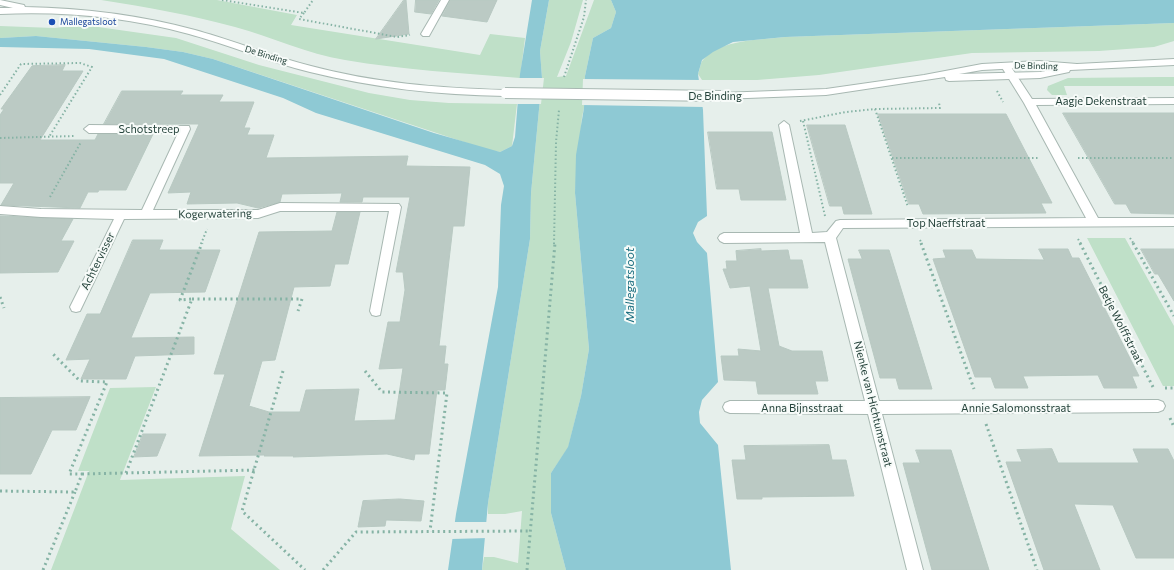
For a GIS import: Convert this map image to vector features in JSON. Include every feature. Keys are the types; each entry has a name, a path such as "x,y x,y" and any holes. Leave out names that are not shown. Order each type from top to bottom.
{"street":[{"path":"426,34 445,0"},
{"name":"De Binding","path":"0,2 28,9 106,16 191,32 309,68 359,80 420,89 505,93 721,96 826,92 924,78 968,69 1006,66 1039,64 1077,67 1174,62"},
{"name":"De Binding","path":"0,11 28,9"},
{"path":"1006,66 1029,102 1094,222"},
{"name":"De Binding","path":"924,78 1046,74 1077,67"},
{"name":"Aagje Dekenstraat","path":"1029,102 1174,101"},
{"path":"784,125 807,237"},
{"name":"Schotstreep","path":"87,133 185,129 145,215"},
{"name":"Kogerwatering","path":"0,210 18,210 41,213 145,215 258,214 280,207 395,207 376,311"},
{"name":"Achtervisser","path":"76,307 121,215"},
{"name":"Top Naeffstraat","path":"830,237 840,224 1174,222"},
{"path":"724,238 830,237"},
{"name":"Nienke van Hichtumstraat","path":"830,237 914,570"},
{"name":"Anna Bijnsstraat","path":"730,407 874,408"},
{"name":"Annie Salomonsstraat","path":"874,408 1162,410"}],"path":[{"path":"222,0 304,14"},
{"path":"313,0 299,19 397,37 426,34"},
{"path":"564,75 584,17 586,0"},
{"path":"0,95 21,64 80,63 92,68 49,137"},
{"path":"796,121 803,121 846,112 875,109 940,108 939,103"},
{"path":"527,570 543,412 554,250 556,128 560,106"},
{"path":"875,109 1037,570"},
{"path":"803,121 830,237"},
{"path":"41,213 87,133"},
{"path":"0,138 78,136"},
{"path":"892,158 1174,158"},
{"path":"213,214 180,300 302,299 298,312"},
{"name":"Betje Wolffstraat","path":"1069,222 1154,388"},
{"path":"1121,222 1174,316"},
{"path":"0,297 4,308"},
{"path":"126,473 192,299"},
{"path":"53,354 80,382 107,382 69,474 255,470"},
{"path":"283,371 242,511 305,570"},
{"path":"365,371 382,392 447,393 430,531"},
{"path":"1162,410 1174,427"},
{"path":"43,570 82,474"},
{"path":"0,491 75,492"},
{"path":"323,570 356,532 531,531"}],"green space":[{"path":"101,0 217,0 297,15 291,25 480,55 490,34 525,38 520,78 411,69 345,60 303,50 249,31 218,23 135,5"},
{"path":"549,0 583,0 571,42 557,77 566,76 594,0 611,0 616,12 611,28 593,38 585,76 584,108 575,193 589,349 581,396 568,448 551,473 551,513 566,570 482,570 484,557 494,557 518,563 522,511 505,514 488,514 488,503 530,239 531,193 542,78 540,51"},
{"path":"1174,23 1174,41 1154,47 1099,51 972,53 819,75 757,80 702,80 698,74 702,61 710,53 730,44 753,40 785,37"},
{"path":"84,25 176,38 259,65 369,93 410,100 449,103 517,104 512,146 500,152 488,150 213,59 183,52 36,36 0,38 0,26 54,28"},
{"path":"1174,77 1174,86 1064,86 1067,95 1052,95 1047,90 1048,86 1068,78"},
{"path":"1087,238 1125,238 1174,326 1174,386 1163,386"},
{"path":"156,387 120,480 245,476 231,529 280,570 51,570 89,471 78,471 110,388"}],"water":[{"path":"532,0 549,0 540,51 542,78 531,193 530,239 488,503 482,570 448,570 456,514 498,287 501,205 504,186 500,174 485,165 316,113 283,98 164,59 89,49 0,47 0,38 36,36 183,52 213,59 434,133 500,152 512,146 515,137 520,74"},
{"path":"611,0 1174,0 1174,23 785,37 733,42 713,52 702,60 698,74 703,110 707,216 698,222 693,233 697,242 707,253 718,382 702,400 699,412 700,423 718,445 731,570 566,570 551,513 551,473 568,447 581,396 589,349 575,193 576,155 584,108 585,76 593,38 611,28 616,12"}],"pier":[{"path":"518,78 544,78 541,104 515,104"},
{"path":"583,79 701,80 704,107 582,105"},
{"path":"453,522 489,522 488,538 451,539"}],"building":[{"path":"404,0 406,0 409,34 376,39"},
{"path":"416,0 439,0 431,14 415,12"},
{"path":"450,0 497,0 487,22 442,16"},
{"path":"65,65 62,71 83,71 40,140 95,140 98,134 153,134 126,190 99,190 98,192 88,192 80,208 1,205 14,183 0,183 0,115 4,109 1,109 32,66"},
{"path":"122,91 183,91 180,95 223,95 219,102 254,102 244,128 250,128 247,135 274,135 266,158 408,156 406,166 470,167 464,226 453,226 439,346 446,346 444,364 448,364 445,390 437,390 429,454 415,454 414,460 387,454 293,457 294,456 264,456 265,455 199,456 225,374 214,374 259,232 332,231 337,212 360,212 348,264 335,264 330,286 294,287 275,360 262,361 249,406 269,412 300,412 306,390 359,389 354,421 395,420 403,368 379,369 388,322 400,322 405,290 403,272 396,272 410,197 363,197 362,202 340,202 342,193 282,194 280,202 258,208 237,203 187,204 191,192 168,193 199,124 104,124"},
{"path":"1063,113 1174,113 1174,214 1131,213 1126,204 1115,204"},
{"path":"878,114 1006,114 1052,203 1041,203 1046,213 923,214 919,204 909,204"},
{"path":"807,125 845,125 872,214 844,214 842,206 830,206"},
{"path":"708,132 772,132 786,200 741,200 739,189 717,189"},
{"path":"0,216 73,219 61,241 74,241 58,272 0,273"},
{"path":"133,240 163,240 159,250 220,250 205,292 150,293 131,338 194,337 194,354 135,356 126,379 81,379 90,359 66,360 87,314 100,314"},
{"path":"761,249 761,251 788,250 790,260 802,260 808,288 768,288 779,346 792,351 822,351 828,381 815,381 818,394 758,394 756,381 724,380 721,356 739,356 738,349 761,351 750,286 730,288 723,269 727,269 726,261 737,261 736,251"},
{"path":"1039,249 1068,249 1072,258 1079,258 1139,376 1132,376 1137,388 1104,388 1098,375 1023,376 1028,388 995,388 991,377 975,377 933,259 946,258 943,250 972,250 976,259 1044,260"},
{"path":"1141,249 1174,249 1174,301 1158,274 1155,274"},
{"path":"859,250 889,250 932,389 899,389 896,378 880,378 848,259 862,259"},
{"path":"90,397 76,430 52,430 31,474 0,474 0,398"},
{"path":"143,434 166,434 157,456 134,457"},
{"path":"829,445 832,460 846,460 854,496 762,497 762,499 737,499 732,460 746,460 744,446"},
{"path":"1052,449 1058,463 1139,463 1133,449 1168,449 1174,461 1174,558 1136,558 1113,505 1074,504 1100,570 1044,570 1006,462 1022,462 1017,450"},
{"path":"916,450 951,450 989,570 932,570 903,463 920,463"},
{"path":"400,499 424,501 421,521 386,520 385,526 358,527 363,501"}],"place":[{"name":"Mallegatsloot","path":"52,22"}]}
